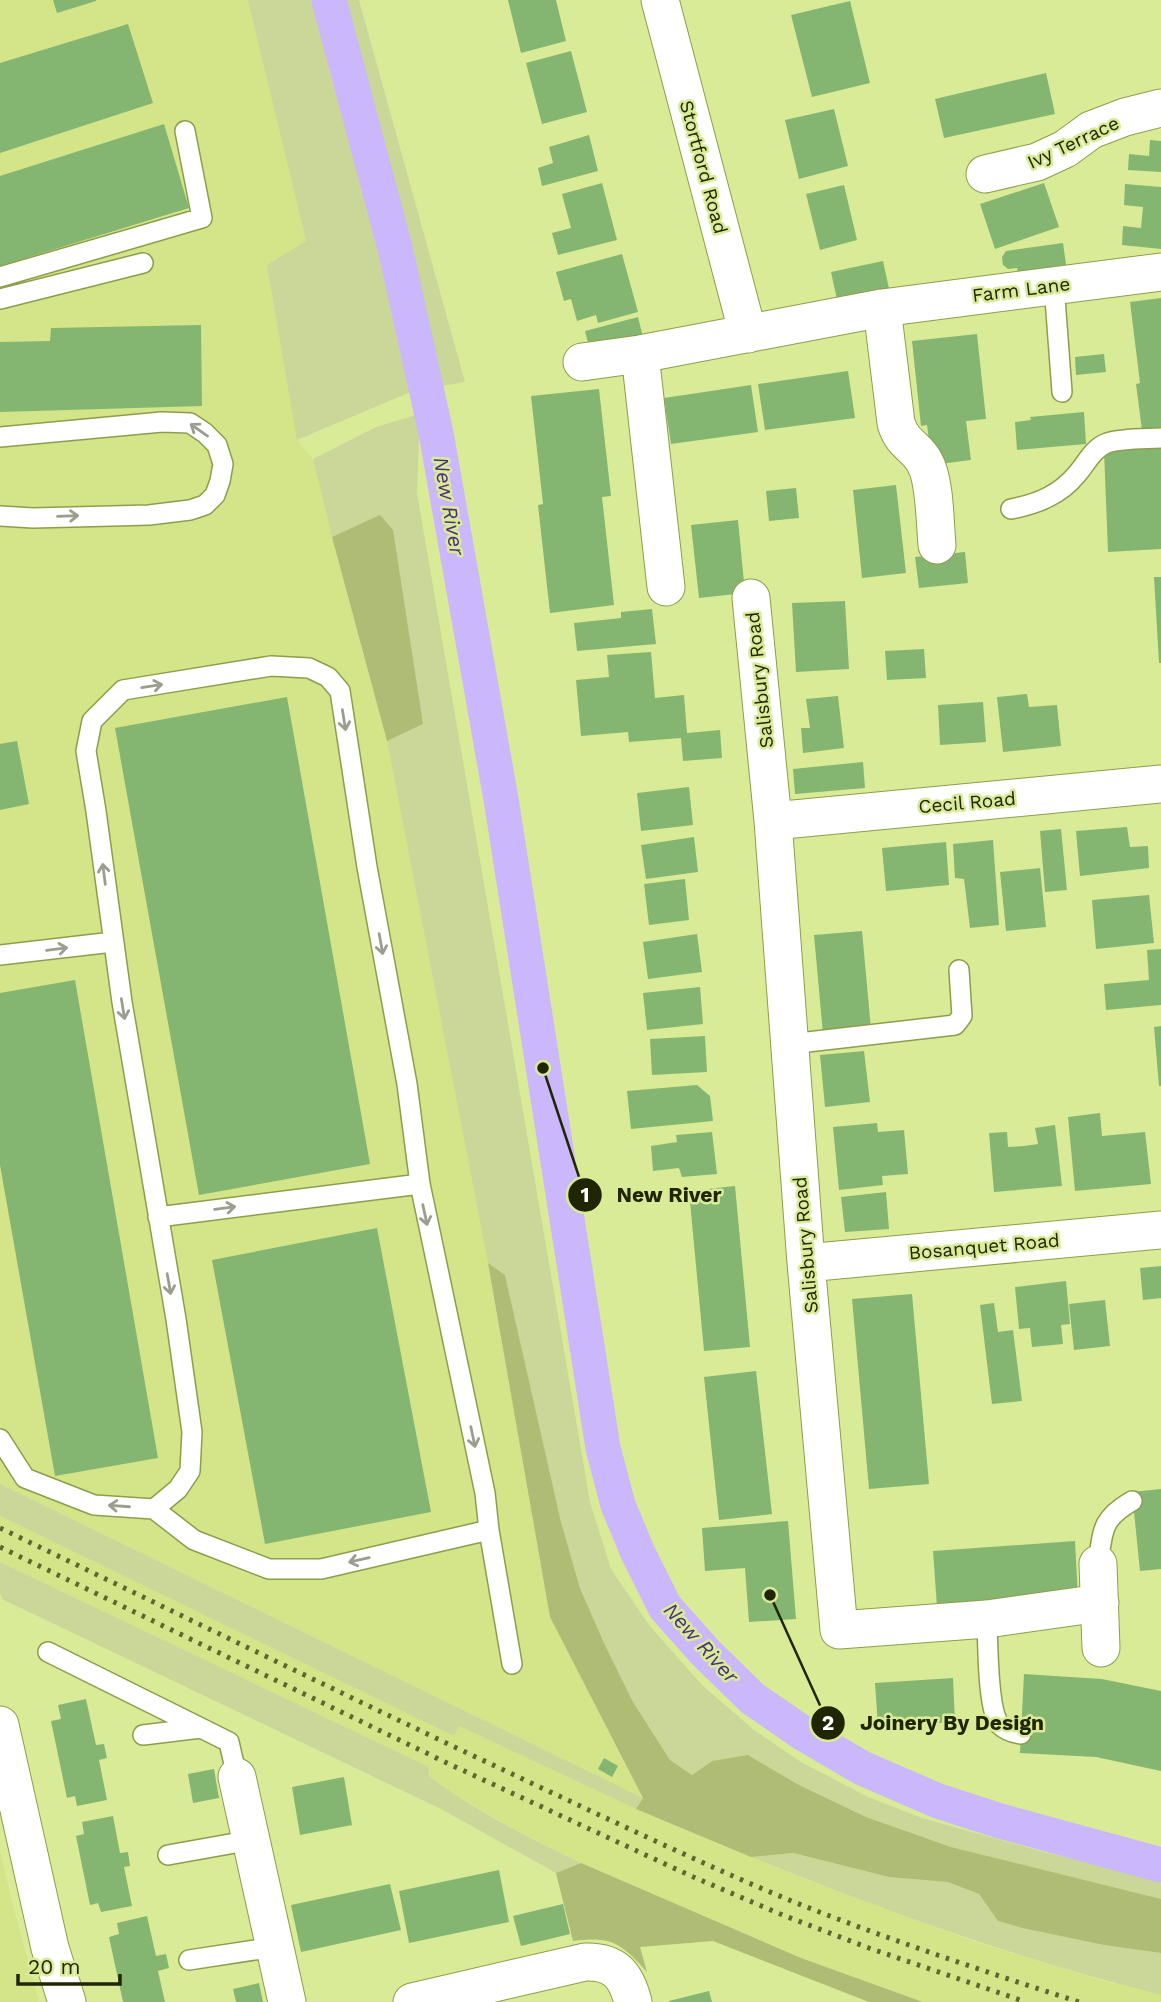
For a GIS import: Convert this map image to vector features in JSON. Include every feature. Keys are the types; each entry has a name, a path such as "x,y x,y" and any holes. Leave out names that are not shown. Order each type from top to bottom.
{"street":[{"name":"Stortford Road","path":"660,0 748,334"},
{"name":"Ivy Terrace","path":"985,174 1037,162 1065,149 1091,130 1125,117 1161,108"},
{"name":"Farm Lane","path":"582,362 640,354 907,304 1161,272"},
{"path":"907,304 896,423 900,435 927,465 937,545"},
{"path":"640,354 666,587"},
{"name":"Salisbury Road","path":"751,598 773,821 806,1263 839,1630 987,1619 1100,1603"},
{"name":"Cecil Road","path":"773,821 1161,784"},
{"name":"Bosanquet Road","path":"806,1263 1161,1230"},
{"path":"1098,1564 1101,1648"},
{"path":"0,1726 47,1935 67,2002"},
{"path":"237,1777 287,2002"},
{"path":"412,2002 585,1962 600,1961 622,1974 630,1988 633,2002"}],"lane":[{"path":"0,277 202,218 184,131"},
{"path":"0,299 143,263"},
{"path":"1054,285 1062,392"},
{"path":"0,437 162,422 190,424 205,433 217,445 223,464 215,495 205,505 190,510 149,515 0,516"},
{"path":"1011,509 1049,498 1065,487 1098,448 1107,443 1161,438"},
{"path":"154,1509 178,1489 190,1471 192,1432 176,1319 113,942 86,751 92,721 123,690 271,666 309,668 328,677 340,691 367,867 407,1084 420,1184 485,1493 512,1664"},
{"path":"0,956 113,942"},
{"path":"790,1044 955,1024 962,1016 959,970"},
{"path":"158,1217 420,1184"},
{"path":"0,1439 25,1478 94,1505 154,1509 194,1540 269,1569 321,1569 489,1530"},
{"path":"1098,1564 1103,1528 1116,1510 1132,1500"},
{"path":"987,1619 991,1692 996,1717 1001,1726 1021,1734"},
{"path":"48,1652 229,1742 237,1777"},
{"path":"144,1735 201,1728"},
{"path":"168,1854 252,1840"},
{"path":"189,1960 274,1947"}],"shaded area":[{"path":"0,0 249,0 306,241 297,440 313,459 387,741 488,1263 550,1617 643,1798 0,1484"},
{"path":"248,0 359,0 465,382 413,391 297,440 267,265 306,241"},
{"path":"420,414 417,493 590,1502 611,1569 649,1625 702,1685 754,1730 801,1762 868,1797 922,1818 1044,1852 1161,1880 1161,1899 951,1847 866,1817 799,1785 748,1755 712,1761 692,1775 670,1760 633,1702 580,1588 561,1522 505,1275 488,1263 387,741 423,724 380,516 332,537 313,459 376,427"},
{"path":"380,515 393,530 423,724 387,741 332,537"},
{"path":"488,1263 505,1275 561,1522 580,1588 633,1702 670,1760 692,1775 712,1761 748,1755 799,1785 866,1817 951,1847 1161,1899 1161,1953 1104,1945 998,1921 979,1894 948,1882 889,1877 793,1853 751,1857 636,1809 643,1798 550,1617"},
{"path":"0,1484 643,1798 636,1809 459,1726 454,1736 0,1516"},
{"path":"0,1516 453,1735 459,1726 636,1809 804,1879 975,1942 1100,1980 1161,1995 1161,2002 923,2002 759,1941 581,1863 453,1794 429,1776 429,1767 0,1562"},
{"path":"0,1562 429,1767 429,1776 465,1801 581,1863 556,1873 441,1809 2,1599"},
{"path":"0,1850 10,1894 39,2002 0,2002"},
{"path":"792,1853 889,1877 948,1882 979,1894 998,1921 1104,1945 1161,1953 1161,1995 954,1933 751,1857"},
{"path":"581,1863 801,1958 923,2002 869,2002 713,1941 640,1947 647,1972 630,1954 615,1944 597,1940 573,1941 556,1873"}],"building":[{"path":"53,0 96,0 96,1 57,13"},
{"path":"508,0 556,0 566,41 521,53"},
{"path":"850,1 870,83 812,97 791,15"},
{"path":"128,24 153,103 0,153 0,63"},
{"path":"571,51 587,112 542,124 526,63"},
{"path":"1046,73 1055,114 944,138 935,99"},
{"path":"834,109 848,166 799,179 785,120"},
{"path":"164,124 189,208 0,266 0,176"},
{"path":"589,135 598,171 542,186 538,168 553,163 549,147"},
{"path":"1150,140 1161,141 1161,172 1128,170 1129,154 1149,156"},
{"path":"602,183 617,240 558,255 552,233 571,228 562,194"},
{"path":"1044,183 1059,227 995,249 980,204"},
{"path":"1125,184 1161,187 1161,249 1122,245 1123,226 1141,228 1143,207 1124,205"},
{"path":"844,185 857,240 820,250 806,194"},
{"path":"1063,243 1068,279 1020,285 1017,268 1008,269 1003,265 1002,257 1006,251"},
{"path":"622,254 638,312 598,323 596,315 577,321 571,299 564,301 556,272"},
{"path":"883,261 890,293 838,304 831,272"},
{"path":"1161,298 1161,436 1143,438 1136,384 1140,383 1130,302"},
{"path":"638,317 645,345 592,358 585,331"},
{"path":"201,325 202,406 0,412 0,342 50,341 51,328"},
{"path":"977,334 986,419 966,421 971,460 932,465 927,425 921,426 912,341"},
{"path":"1104,354 1106,372 1076,375 1075,357"},
{"path":"848,371 855,418 765,430 758,384"},
{"path":"751,385 758,432 671,444 664,398"},
{"path":"599,389 611,496 602,497 614,605 550,613 538,505 543,504 531,396"},
{"path":"1084,412 1086,444 1017,450 1015,422 1031,420 1030,417"},
{"path":"1161,448 1161,549 1108,552 1104,451"},
{"path":"896,485 906,573 862,578 853,490"},
{"path":"796,488 799,518 769,521 766,491"},
{"path":"738,520 745,593 699,598 691,525"},
{"path":"965,552 968,583 919,588 915,557"},
{"path":"1154,577 1161,577 1161,663 1159,663"},
{"path":"845,601 849,669 796,672 792,603"},
{"path":"652,609 656,644 577,651 574,623 621,618 621,612"},
{"path":"924,649 926,678 887,680 885,651"},
{"path":"651,652 655,698 684,695 687,733 720,730 722,758 683,761 681,738 629,742 628,732 581,736 576,680 609,677 607,655"},
{"path":"1027,694 1029,707 1057,705 1061,746 1003,752 997,697"},
{"path":"838,696 844,748 803,753 801,728 810,728 806,699"},
{"path":"287,697 370,1164 199,1195 115,728"},
{"path":"983,702 986,742 940,745 938,705"},
{"path":"17,741 29,804 0,810 0,744"},
{"path":"863,762 865,788 795,794 793,769"},
{"path":"689,787 693,825 641,831 637,793"},
{"path":"1127,827 1130,847 1148,846 1149,868 1080,876 1076,831"},
{"path":"1061,829 1067,890 1045,892 1040,831"},
{"path":"694,837 698,872 646,879 641,845"},
{"path":"993,840 999,925 970,928 964,879 955,878 953,844"},
{"path":"946,842 949,885 886,891 882,848"},
{"path":"1040,868 1046,927 1006,931 1000,872"},
{"path":"685,879 689,920 649,925 644,884"},
{"path":"1149,895 1154,943 1096,949 1092,900"},
{"path":"862,931 871,1029 823,1034 814,935"},
{"path":"697,934 702,972 648,979 643,942"},
{"path":"1161,949 1161,1005 1106,1010 1104,984 1149,980 1147,950"},
{"path":"75,980 158,1458 55,1476 0,1165 0,993"},
{"path":"700,987 703,1024 647,1030 643,993"},
{"path":"1161,1026 1161,1086 1159,1086 1154,1027"},
{"path":"705,1036 707,1072 652,1075 650,1039"},
{"path":"864,1051 870,1102 825,1107 820,1055"},
{"path":"697,1085 710,1096 713,1121 631,1129 627,1091"},
{"path":"1100,1113 1102,1136 1145,1132 1151,1184 1075,1191 1068,1117"},
{"path":"877,1123 878,1132 904,1130 908,1174 882,1176 883,1185 839,1190 833,1127"},
{"path":"1055,1125 1062,1186 994,1192 989,1133 1007,1132 1008,1147 1024,1146 1038,1144 1035,1128"},
{"path":"712,1132 717,1174 682,1177 679,1168 653,1171 651,1146 677,1142 676,1135"},
{"path":"735,1186 750,1347 704,1351 689,1191"},
{"path":"886,1192 889,1229 845,1232 841,1197"},
{"path":"377,1228 431,1512 265,1544 212,1260"},
{"path":"1161,1266 1161,1298 1143,1300 1140,1268"},
{"path":"1066,1281 1070,1324 1061,1325 1063,1344 1032,1347 1030,1328 1019,1329 1015,1287"},
{"path":"912,1294 929,1484 869,1489 852,1299"},
{"path":"1105,1300 1110,1346 1074,1350 1069,1304"},
{"path":"994,1303 998,1332 1013,1330 1022,1401 992,1404 980,1305"},
{"path":"756,1371 772,1514 719,1520 704,1377"},
{"path":"1161,1489 1161,1569 1140,1571 1132,1492"},
{"path":"788,1521 796,1619 749,1622 745,1568 705,1571 702,1528"},
{"path":"1075,1541 1078,1597 937,1607 933,1551"},
{"path":"1024,1674 1102,1679 1161,1691 1161,1771 1096,1757 1020,1753"},
{"path":"953,1678 955,1722 878,1727 875,1683"},
{"path":"86,1699 96,1745 104,1744 107,1758 99,1760 107,1800 77,1806 75,1796 67,1798 51,1721 61,1719 58,1705"},
{"path":"604,1758 618,1766 612,1777 598,1769"},
{"path":"214,1769 219,1798 193,1803 188,1774"},
{"path":"344,1777 352,1825 300,1835 292,1787"},
{"path":"113,1816 120,1853 128,1852 130,1866 124,1867 132,1906 101,1912 98,1903 90,1905 76,1836 84,1834 82,1822"},
{"path":"499,1870 509,1922 409,1943 399,1891"},
{"path":"390,1884 401,1930 301,1952 291,1905"},
{"path":"563,1904 570,1934 521,1946 513,1916"},
{"path":"147,1916 156,1956 166,1954 169,1968 158,1971 165,2002 123,2002 109,1937 119,1934 117,1923"},
{"path":"259,1983 263,2002 236,2002 233,1989"},
{"path":"709,1991 712,2002 669,2002 669,2001"}],"waterway":[{"name":"New River","path":"329,0 395,248 436,433 501,799 603,1448 618,1505 638,1553 665,1607 705,1652 752,1698 804,1734 862,1768 938,1801 1000,1821 1161,1865"}],"railway":[{"path":"0,1528 463,1751 727,1873 864,1929 1079,2002"},
{"path":"0,1547 447,1763 691,1876 869,1948 1026,2002"}],"place":[{"name":"New River","path":"543,1068"},
{"name":"Joinery By Design","path":"770,1595"}]}
